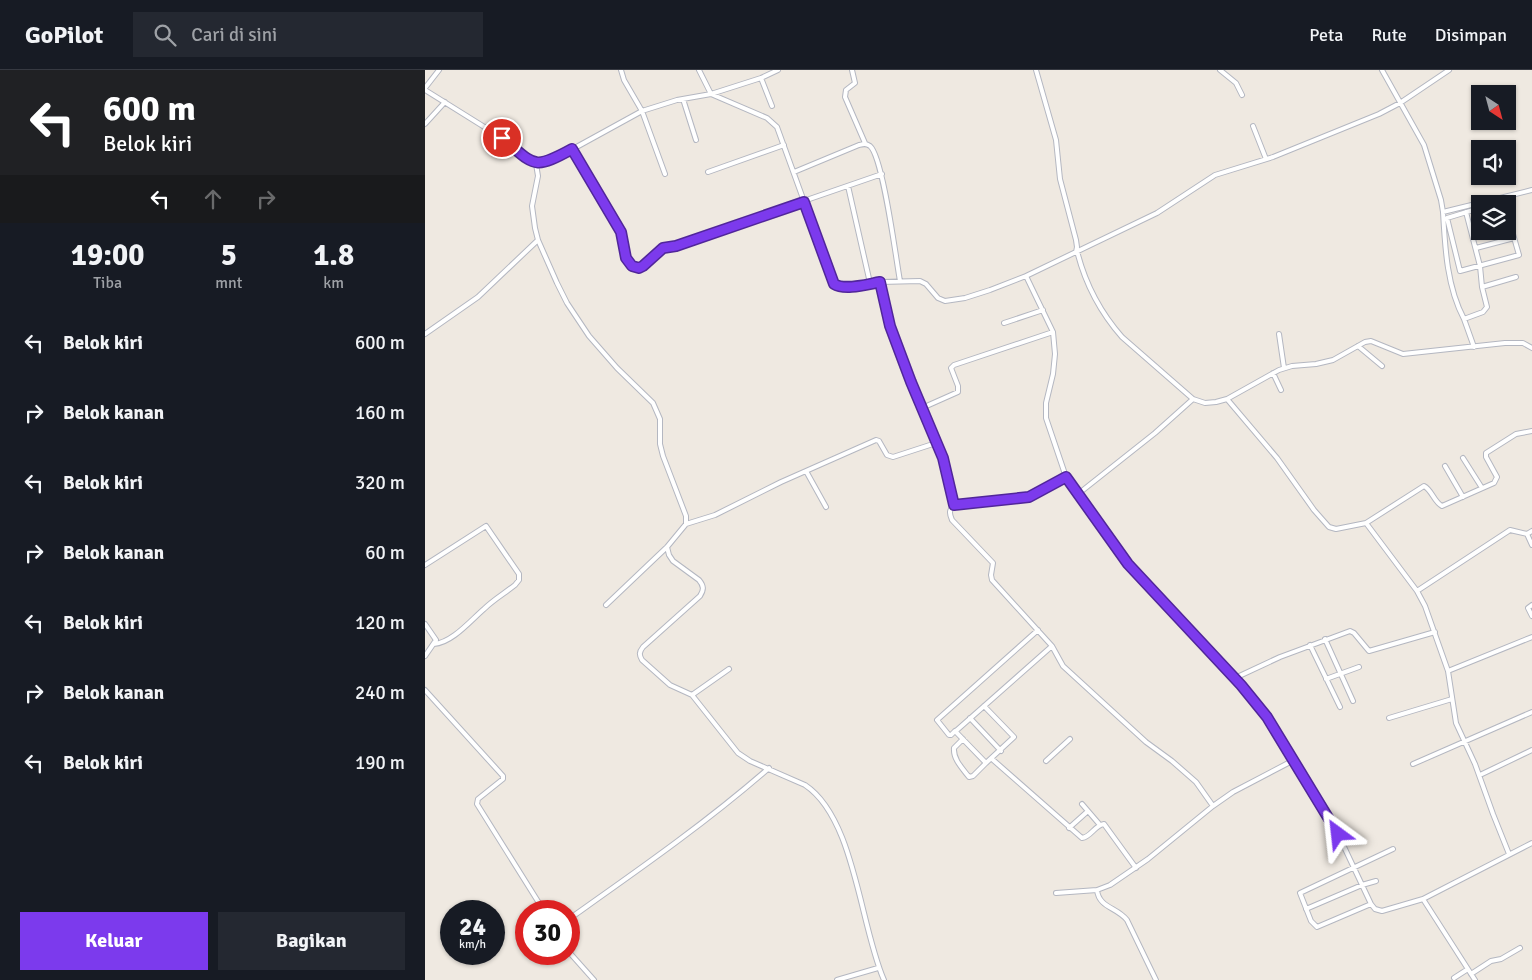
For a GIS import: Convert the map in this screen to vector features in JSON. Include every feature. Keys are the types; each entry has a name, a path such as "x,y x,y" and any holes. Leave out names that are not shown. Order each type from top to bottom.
{"street":[{"path":"439,70 425,89 502,138 536,164 551,161 642,111 683,99 711,94 761,78 778,70"},
{"path":"621,70 624,80 642,111 665,174"},
{"path":"699,70 711,94 772,121 780,133 834,284 842,287 880,282 923,282 941,300 953,301 991,290 1026,276 1157,213 1215,175 1266,159 1356,124 1400,103 1449,70"},
{"path":"852,70 855,83 846,90 845,97 865,144"},
{"path":"1036,70 1056,140 1060,179 1076,240 1076,251 1089,285 1111,323 1122,337 1193,399 1205,403 1227,399 1284,368 1327,362 1371,341 1403,354 1523,342 1532,348"},
{"path":"1220,70 1236,83 1242,95"},
{"path":"1382,70 1424,145 1441,200 1448,269 1455,299 1474,347"},
{"path":"761,78 773,106"},
{"path":"683,99 696,140"},
{"path":"425,124 445,102"},
{"path":"1253,126 1266,159"},
{"path":"794,172 859,144 870,146 882,174 900,281"},
{"path":"708,172 784,145"},
{"path":"572,149 621,232 626,258 632,266 639,268 663,248 676,246 882,174"},
{"path":"536,164 538,176 532,206 538,240 564,296 589,336 617,368 653,403 657,410 660,419 660,444 663,456 686,516 686,524"},
{"path":"848,186 870,283"},
{"path":"1443,212 1532,190"},
{"path":"1471,211 1447,218 1460,271 1519,255 1515,240"},
{"path":"1466,212 1471,231"},
{"path":"425,334 478,297 538,240"},
{"path":"1464,319 1483,312 1487,307 1474,240"},
{"path":"1476,248 1506,240"},
{"path":"1026,276 1053,332 1055,354 1053,374 1046,403 1046,418 1066,477 1128,564 1235,678 1267,717 1338,834 1371,904 1382,911 1423,899 1532,843"},
{"path":"1482,287 1516,277"},
{"path":"880,282 890,326 948,475 954,505"},
{"path":"1004,323 1043,310"},
{"path":"921,408 958,392 958,386 951,368 954,365 1053,332"},
{"path":"1279,334 1284,368"},
{"path":"1358,346 1382,366"},
{"path":"1273,373 1281,390"},
{"path":"1078,494 1155,433 1193,399"},
{"path":"1227,399 1277,458 1329,528 1336,529 1366,523 1424,486 1428,488 1440,506 1494,482 1497,479 1486,458 1486,453 1516,434 1532,431"},
{"path":"606,605 667,547 686,524 715,515 876,440 882,444 887,455 893,457 936,443"},
{"path":"1463,458 1481,488"},
{"path":"1445,466 1463,496"},
{"path":"806,471 826,507"},
{"path":"1066,477 1029,497 954,505 949,514 952,520 993,563 991,580 1052,646 1063,666 1146,742 1196,782 1213,806"},
{"path":"1366,523 1417,591 1425,606 1448,671 1456,724 1479,775 1509,854"},
{"path":"425,565 486,526 519,574 519,580 515,585 482,610 446,642 434,644"},
{"path":"1417,591 1510,530 1527,534 1532,531"},
{"path":"1527,534 1532,545"},
{"path":"667,547 670,558 699,580 703,590 700,596 643,647 639,653 641,660 670,685 692,695 738,753 813,791 828,809 835,822 855,879 866,928 883,980"},
{"path":"1532,605 1528,608 1532,616"},
{"path":"425,624 436,640 425,656"},
{"path":"1038,630 937,720 949,735 1052,646"},
{"path":"1235,678 1280,657 1351,631 1369,651 1435,632"},
{"path":"1448,671 1532,637"},
{"path":"1325,639 1353,701"},
{"path":"1310,645 1340,707"},
{"path":"1326,679 1359,667"},
{"path":"692,695 729,669"},
{"path":"425,690 503,776 503,779 478,798 477,804 538,900"},
{"path":"1389,718 1452,699"},
{"path":"963,739 954,748 954,754 969,777 973,776 1001,751 1014,736 984,706"},
{"path":"1413,764 1465,743 1532,712"},
{"path":"970,718 1001,751"},
{"path":"955,731 986,763"},
{"path":"1046,761 1070,740"},
{"path":"1479,775 1532,750"},
{"path":"992,759 1083,839 1100,825"},
{"path":"1056,892 1097,890 1110,886 1233,792 1294,760"},
{"path":"580,911 721,809 769,768"},
{"path":"1082,804 1100,825 1104,824 1136,868"},
{"path":"1069,828 1088,811"},
{"path":"1371,904 1317,928 1314,926 1300,894 1353,866 1393,849"},
{"path":"1307,909 1362,885 1376,881"},
{"path":"1097,890 1101,902 1121,914 1127,920 1156,980"},
{"path":"1423,899 1475,980"},
{"path":"1471,974 1491,961 1501,959 1520,948"},
{"path":"580,964 594,980"},
{"path":"837,980 878,968"},
{"path":"1454,978 1468,969"}],"route":[{"path":"502,138 536,164 551,161 572,149 621,232 626,258 632,266 639,268 663,248 676,246 804,202 834,284 845,287 880,282 890,326 943,458 954,505 1029,497 1066,477 1128,564 1241,685 1267,717 1338,834"}]}
